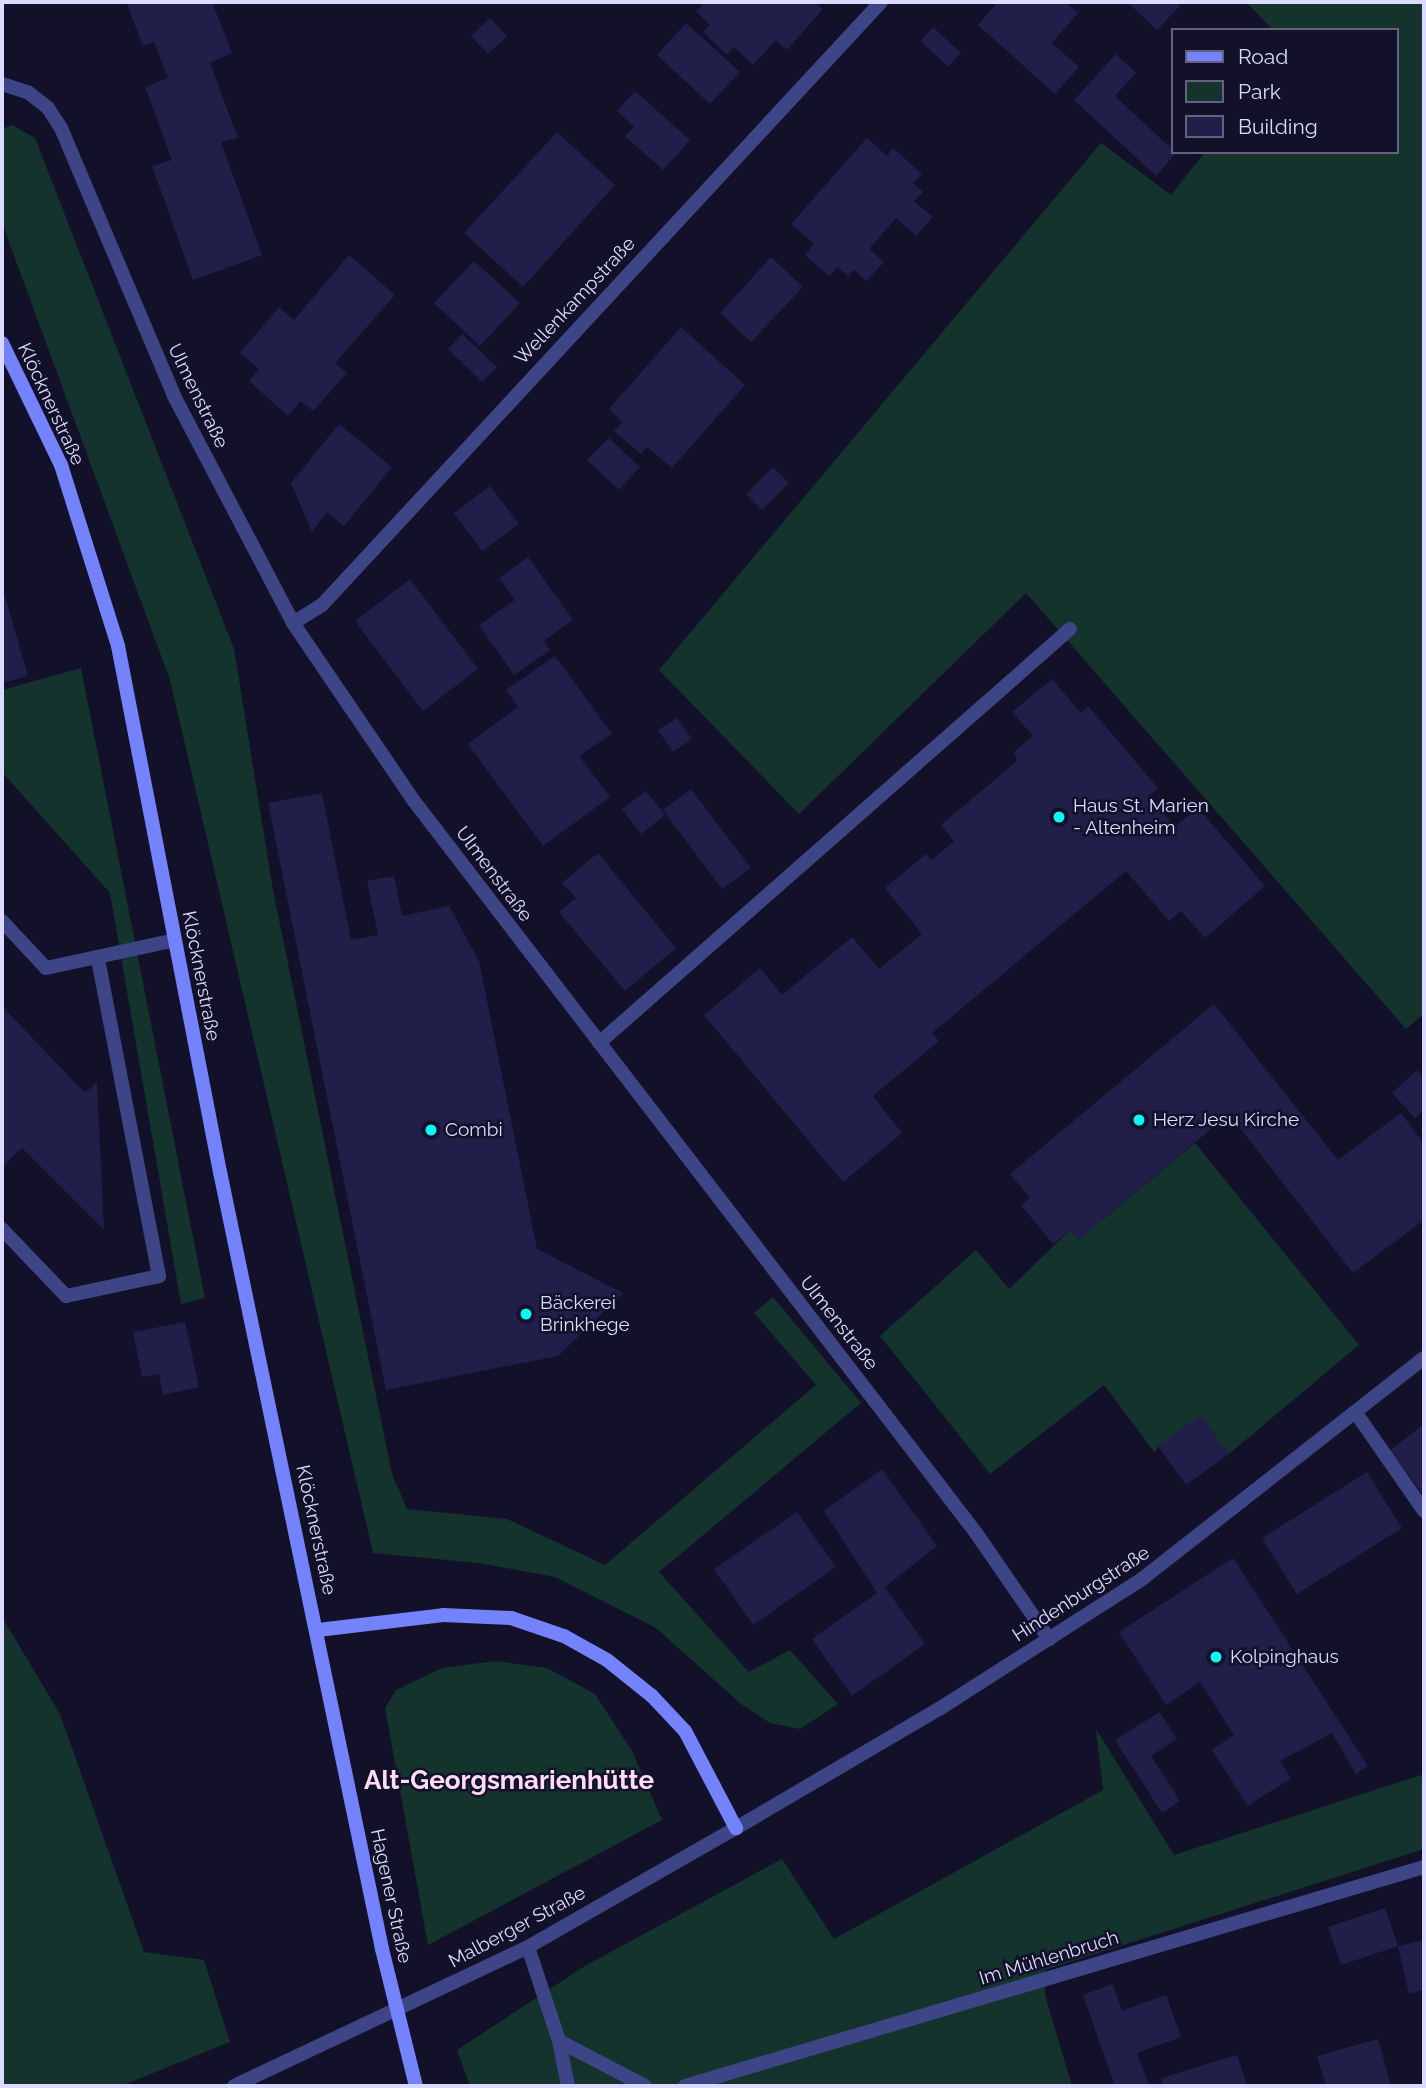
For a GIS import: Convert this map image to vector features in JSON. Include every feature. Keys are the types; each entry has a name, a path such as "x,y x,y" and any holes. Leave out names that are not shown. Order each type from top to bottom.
{"main road":[{"name":"Klöcknerstraße","path":"2,343 61,465 118,646 220,1172 318,1630"},
{"path":"318,1630 443,1615 511,1618 564,1636 607,1660 652,1696 685,1731 736,1828"},
{"name":"Hagener Straße","path":"318,1630 382,1949 416,2086"}],"street":[{"name":"Wellenkampstraße","path":"293,623 321,605 881,2"},
{"name":"Ulmenstraße","path":"2,84 29,93 48,108 61,128 174,396 293,623 414,801 976,1532 1049,1639"},
{"path":"599,1043 1070,629"},
{"path":"2,921 46,968 175,940"},
{"path":"2,1229 66,1296 159,1276 98,957"},
{"name":"Hindenburgstraße","path":"736,1828 939,1709 1142,1579 1424,1359"},
{"path":"1356,1413 1424,1511"},
{"name":"Malberger Straße","path":"234,2086 528,1947 736,1828"},
{"name":"Im Mühlenbruch","path":"685,2086 1424,1867"},
{"path":"528,1947 559,2041 568,2086"},
{"path":"559,2041 645,2086"}],"green space":[{"path":"1246,2 1424,2 1424,1014 1406,1029 1026,593 799,814 659,670 1101,143 1171,195 1203,154 1398,154 1398,28 1271,28"},
{"path":"12,125 35,138 234,649 273,890 392,1474 407,1509 507,1519 605,1565 816,1385 754,1313 773,1297 861,1403 659,1572 749,1672 790,1650 838,1704 800,1729 770,1723 741,1704 656,1628 555,1577 479,1563 373,1553 170,680 2,223 2,129"},
{"path":"81,668 205,1298 181,1304 110,893 2,772 2,690"},
{"path":"1195,1143 1359,1345 1229,1454 1158,1446 1155,1453 1104,1385 990,1474 880,1336 976,1250 1009,1289 1070,1230 1078,1240"},
{"path":"2,1617 60,1714 144,1952 204,1960 230,2042 121,2086 2,2086"},
{"path":"496,1661 547,1668 595,1694 632,1751 662,1820 428,1945 385,1708 396,1690 442,1668"},
{"path":"1096,1729 1174,1855 1424,1774 1424,1849 1045,1970 1045,1995 1072,2086 470,2086 457,2050 585,1966 782,1859 834,1939 1103,1790"}],"building":[{"path":"126,2 212,2 232,53 210,63 238,138 221,142 262,255 193,280 152,166 172,160 145,87 168,78 154,42 143,46"},
{"path":"705,2 814,2 823,9 787,50 776,40 753,65 734,47 727,55 703,32 710,25 696,11"},
{"path":"998,2 1065,2 1078,13 1052,43 1079,67 1055,94 978,25"},
{"path":"1127,2 1175,2 1180,6 1157,30"},
{"path":"490,18 507,36 488,54 471,36"},
{"path":"686,23 740,72 710,104 657,55"},
{"path":"933,27 961,53 948,67 921,41"},
{"path":"1116,54 1136,73 1115,96 1170,147 1170,154 1175,154 1156,176 1074,100"},
{"path":"635,91 690,140 663,170 625,136 634,127 617,111"},
{"path":"557,132 615,185 523,287 464,233"},
{"path":"867,138 887,156 893,148 922,174 913,183 923,192 914,201 933,217 916,236 896,218 869,249 884,262 866,281 854,270 848,276 837,267 829,276 805,255 814,244 791,224"},
{"path":"349,255 395,295 335,363 347,373 313,411 300,401 288,416 249,381 259,369 240,353 279,307 294,320"},
{"path":"771,257 803,287 751,342 720,313"},
{"path":"474,261 520,303 480,346 434,303"},
{"path":"681,327 745,385 672,468 647,447 641,454 614,431 623,422 609,409"},
{"path":"462,334 497,367 482,382 448,349"},
{"path":"339,424 392,467 344,526 327,512 312,532 291,483"},
{"path":"609,438 640,467 619,490 587,460"},
{"path":"773,467 789,483 762,510 746,494"},
{"path":"490,486 519,524 482,551 454,513"},
{"path":"528,557 573,620 544,641 550,650 514,675 479,625 515,600 499,578"},
{"path":"410,579 478,669 423,711 355,621"},
{"path":"2,586 28,676 2,683"},
{"path":"555,656 612,734 579,756 610,797 543,846 468,744 518,707 506,690"},
{"path":"1052,679 1081,713 1088,706 1158,788 1149,796 1175,827 1198,808 1265,886 1205,938 1181,911 1169,921 1126,871 932,1033 939,1041 873,1096 902,1133 843,1182 704,1015 760,968 782,995 852,937 879,969 922,934 885,888 926,854 932,860 954,841 941,825 1017,761 1014,752 1033,736 1012,712"},
{"path":"677,718 692,739 673,752 658,730"},
{"path":"691,789 751,868 722,889 663,810"},
{"path":"646,791 665,815 641,834 622,809"},
{"path":"322,793 351,940 378,935 367,881 394,876 402,916 449,906 479,961 537,1249 623,1293 558,1356 386,1390 268,803"},
{"path":"598,853 676,948 625,991 559,912 576,898 562,883"},
{"path":"1214,1004 1338,1160 1401,1113 1424,1144 1424,1220 1353,1273 1229,1114 1078,1240 1070,1230 1053,1244 1021,1205 1030,1198 1010,1174"},
{"path":"2,1006 85,1093 97,1082 104,1230 22,1148 2,1167"},
{"path":"1417,1070 1424,1079 1424,1110 1415,1118 1392,1093"},
{"path":"185,1322 199,1387 163,1395 159,1374 142,1377 133,1332"},
{"path":"1201,1415 1229,1454 1186,1485 1158,1446"},
{"path":"1424,1424 1424,1496 1390,1450"},
{"path":"882,1469 937,1546 885,1587 925,1644 852,1696 812,1639 877,1593 824,1511"},
{"path":"1367,1472 1402,1528 1297,1594 1262,1538"},
{"path":"797,1512 836,1567 753,1625 714,1569"},
{"name":"Kolpinghaus","path":"1233,1558 1368,1766 1356,1774 1332,1733 1280,1761 1291,1778 1248,1806 1212,1750 1234,1735 1200,1682 1166,1705 1119,1632"},
{"path":"1160,1712 1177,1739 1151,1756 1180,1801 1162,1813 1115,1740"},
{"path":"1385,1908 1398,1946 1341,1965 1328,1927"},
{"path":"1424,1940 1424,1990 1409,1994 1398,1946"},
{"path":"1113,1984 1122,2011 1166,1995 1181,2037 1137,2053 1149,2086 1115,2086 1083,1995"},
{"path":"1378,2039 1391,2086 1326,2086 1317,2056"},
{"path":"1237,2055 1247,2086 1163,2086 1161,2078"}],"place":[{"name":"Haus St. Marien - Altenheim","path":"1059,817"},
{"name":"Herz Jesu Kirche","path":"1139,1120"},
{"name":"Combi","path":"431,1130"},
{"name":"Bäckerei Brinkhege","path":"526,1314"},
{"name":"Kolpinghaus","path":"1216,1657"}],"district":[{"name":"Alt-Georgsmarienhütte","path":"509,1781"}]}
